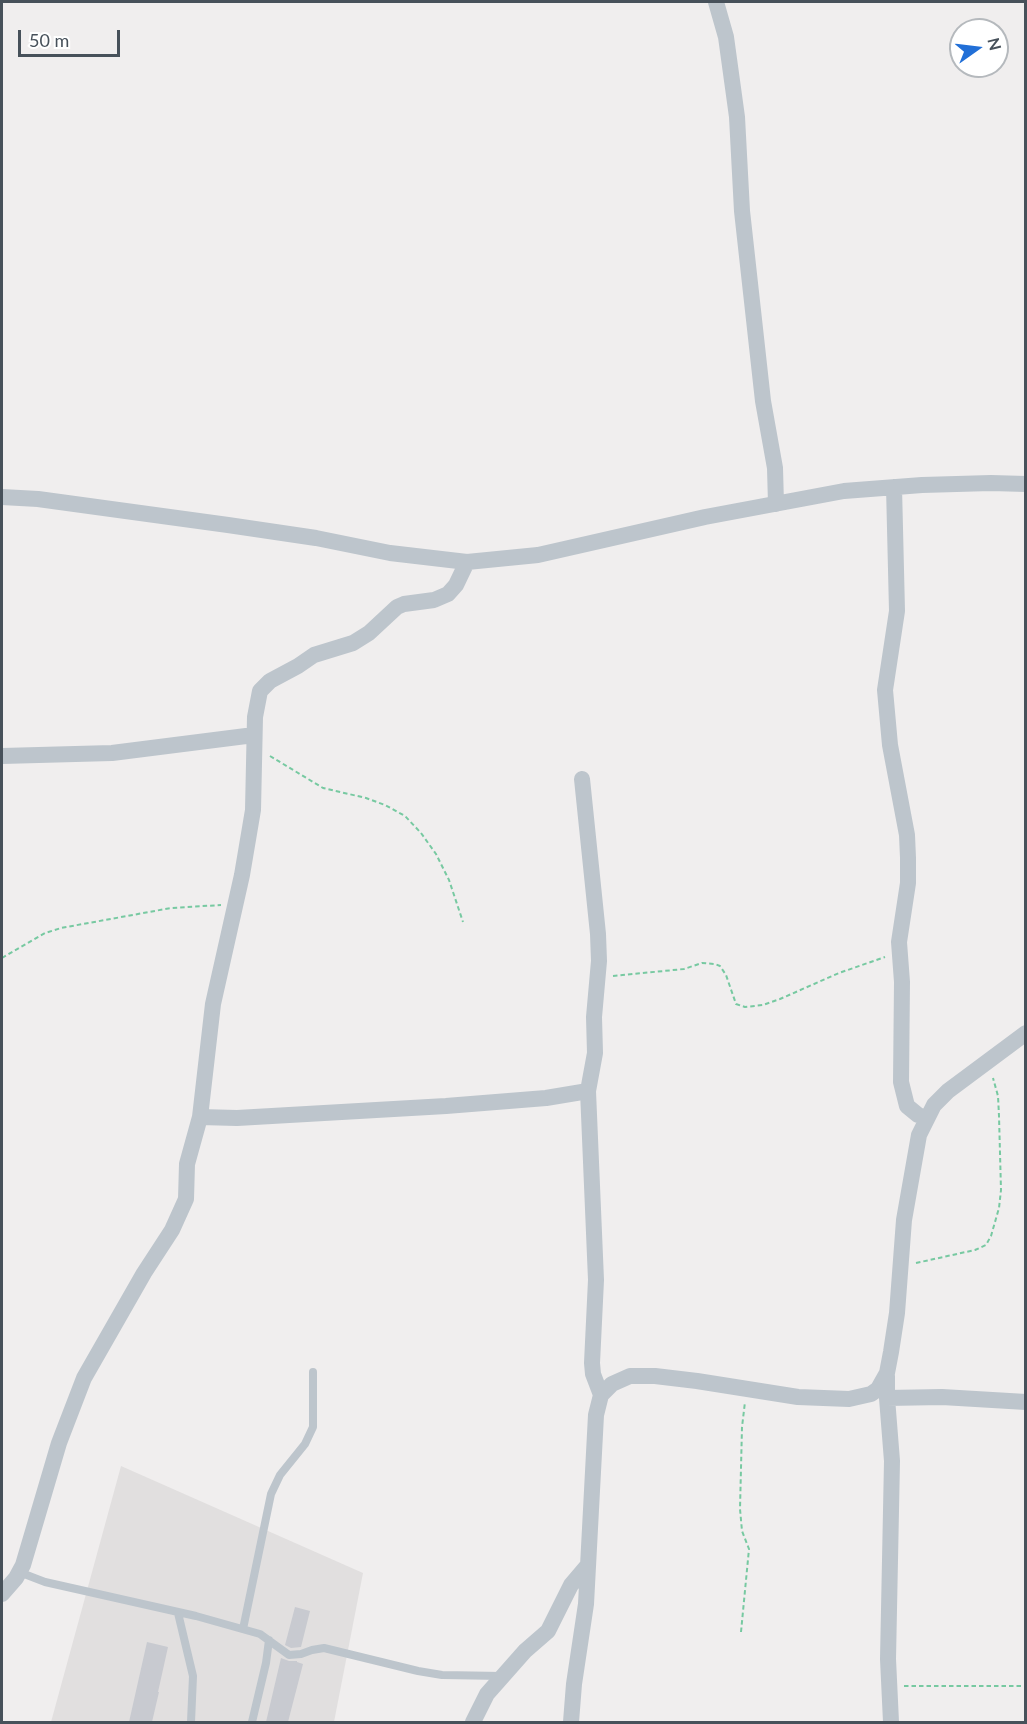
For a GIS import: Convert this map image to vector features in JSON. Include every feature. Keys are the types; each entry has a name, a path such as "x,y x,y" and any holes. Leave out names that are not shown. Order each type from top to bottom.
{"street":[{"path":"716,2 726,37 737,117 742,211 763,400 775,468 776,504"},
{"path":"2,497 60,502 228,525 316,538 390,553 467,562 538,555 705,517 844,491 991,483 1026,484"},
{"path":"894,487 897,611 885,690 889,735 907,835 908,858 908,883 899,951 902,982 902,1092 907,1106 918,1115 927,1118"},
{"path":"2,1594 20,1572 59,1443 84,1378 144,1273 181,1215 186,1199 186,1175 189,1154 200,1118 213,1004 236,905 252,810 254,741 259,695 266,683 318,654 343,648 369,633 390,611 397,607 434,600 448,594 456,585 467,562"},
{"path":"2,756 112,753 254,741"},
{"path":"582,779 598,934 594,1017 595,1053 588,1091 596,1280 592,1374 601,1395"},
{"path":"891,1722 888,1659 892,1461 887,1372 897,1313 904,1220 913,1164 919,1135 934,1105 948,1091 1026,1034"},
{"path":"200,1118 237,1118 488,1103 546,1098 588,1091"},
{"path":"571,1722 574,1684 586,1604 596,1415 601,1395 612,1384 630,1376 655,1376 798,1398 849,1399 871,1394 878,1389 887,1372"},
{"path":"887,1398 942,1397 1026,1402"},
{"path":"473,1722 488,1694 525,1651 548,1631 572,1585 588,1565"}],"lane":[{"path":"243,1629 271,1494 280,1475 305,1444 313,1427 313,1372"},
{"path":"20,1572 45,1582 260,1634 289,1655 324,1648 442,1675 503,1676"},
{"path":"178,1613 193,1676 191,1722"},
{"path":"252,1722 266,1663 268,1640"}],"path":[{"path":"254,741 323,788 366,798 386,805 405,816 421,832 436,854 448,880 462,922"},
{"path":"2,958 45,933 61,928 189,905 236,905"},
{"path":"597,980 628,974 684,969 702,963 715,964 720,966 726,975 736,1004 741,1007 754,1007 798,992 838,973 899,951"},
{"path":"900,1265 975,1250 986,1245 991,1236 999,1208 1001,1190 998,1096 987,1061"},
{"path":"741,1632 749,1549 742,1531 740,1509 742,1427 747,1390"},
{"path":"890,1686 1026,1686"}],"shaded area":[{"path":"121,1466 363,1573 334,1722 51,1722"}],"building":[{"path":"295,1607 310,1611 301,1647 291,1648 285,1645"},
{"path":"147,1642 168,1647 159,1692 152,1722 129,1722"},
{"path":"281,1658 303,1664 288,1722 266,1722"}]}
